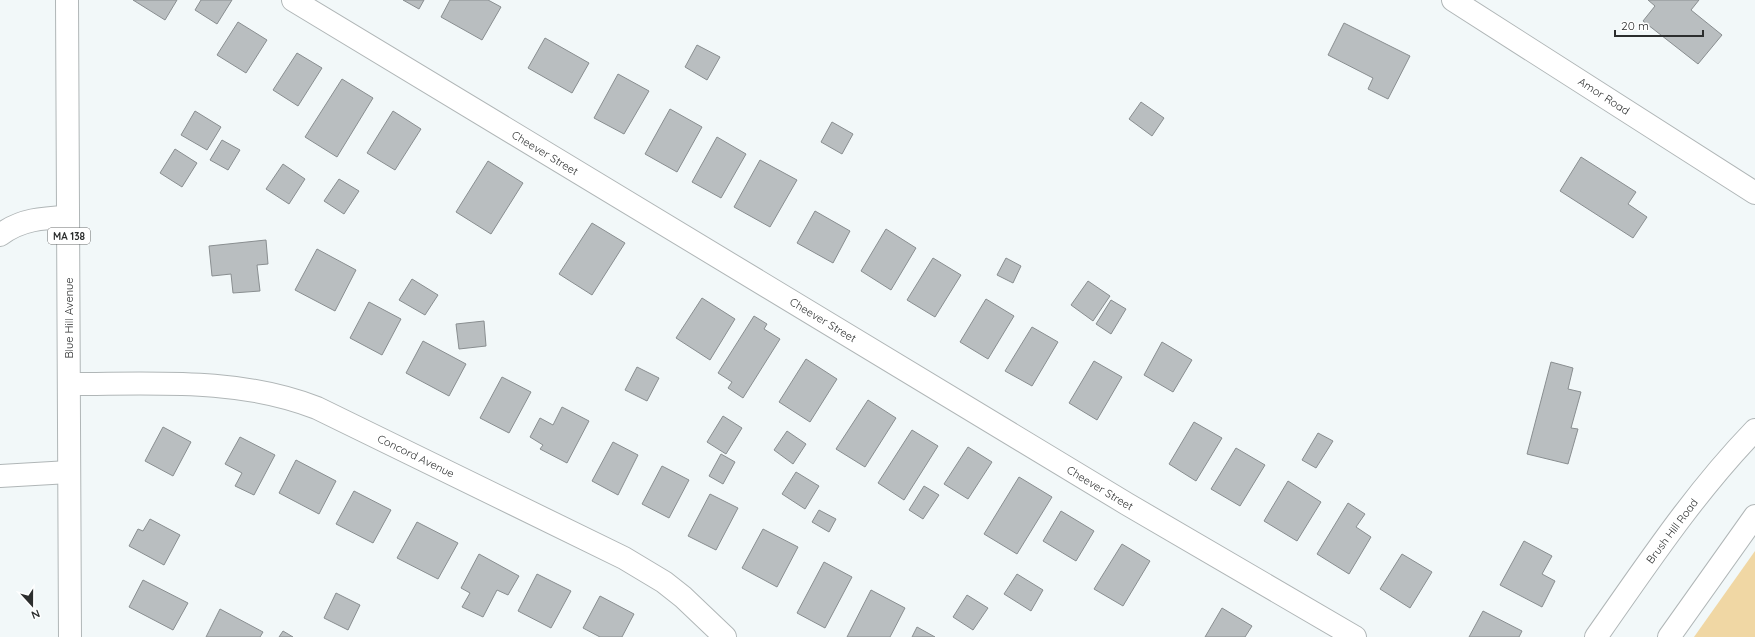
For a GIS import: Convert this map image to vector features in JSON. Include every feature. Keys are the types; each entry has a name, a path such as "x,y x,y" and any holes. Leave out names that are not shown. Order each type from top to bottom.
{"main road":[{"name":"Blue Hill Avenue","path":"67,0 70,637"},
{"name":"Cheever Street","path":"292,0 1120,500 1355,637"},
{"name":"Amor Road","path":"1453,0 1755,193"},
{"path":"0,235 17,224 30,220 68,217"},
{"name":"Concord Avenue","path":"69,384 220,385 253,390 295,400 317,408 624,558 664,582 683,597 725,637"},
{"name":"Brush Hill Road","path":"1596,637 1678,520 1713,476 1755,430"},
{"path":"0,476 69,472"},
{"path":"1668,637 1755,516"}],"shaded area":[{"path":"1755,551 1755,637 1694,637"}],"building":[{"path":"133,0 177,0 165,20"},
{"path":"201,0 232,0 217,24 195,10"},
{"path":"403,0 424,0 419,9"},
{"path":"450,0 488,0 501,7 482,40 441,17"},
{"path":"1648,0 1699,0 1691,10 1722,35 1698,64 1643,21 1655,6"},
{"path":"238,22 267,40 246,73 217,55"},
{"path":"1344,23 1410,56 1388,99 1368,89 1373,78 1328,55"},
{"path":"545,38 589,63 572,93 528,68"},
{"path":"697,45 720,57 707,80 685,67"},
{"path":"297,53 322,68 298,106 273,90"},
{"path":"618,74 649,91 624,134 594,118"},
{"path":"342,79 373,98 337,157 305,137"},
{"path":"1141,102 1164,118 1152,136 1129,119"},
{"path":"670,109 702,127 677,172 645,154"},
{"path":"195,111 221,127 207,150 181,135"},
{"path":"393,111 421,129 395,170 367,153"},
{"path":"832,122 853,134 842,154 821,142"},
{"path":"717,137 746,154 721,198 692,182"},
{"path":"222,140 240,150 228,170 210,160"},
{"path":"175,149 197,163 182,187 160,173"},
{"path":"1581,157 1636,192 1628,204 1647,217 1633,238 1560,191"},
{"path":"760,160 797,180 770,227 734,207"},
{"path":"488,161 523,183 491,234 456,212"},
{"path":"283,164 305,179 289,204 266,189"},
{"path":"339,179 359,191 344,214 324,201"},
{"path":"815,211 850,231 833,263 797,243"},
{"path":"592,223 625,243 592,295 559,274"},
{"path":"886,229 916,248 891,290 861,271"},
{"path":"266,240 268,264 257,265 260,291 233,293 231,274 212,276 209,246"},
{"path":"317,249 356,270 335,311 295,290"},
{"path":"933,258 961,275 935,317 907,300"},
{"path":"1006,258 1021,266 1013,283 997,275"},
{"path":"412,279 438,295 425,315 399,300"},
{"path":"1088,281 1110,296 1093,321 1071,305"},
{"path":"702,298 735,319 710,360 676,338"},
{"path":"986,299 1014,316 988,359 960,342"},
{"path":"1111,300 1126,309 1111,334 1096,324"},
{"path":"369,302 401,319 382,355 350,338"},
{"path":"754,316 767,324 764,329 780,339 743,398 728,388 732,382 718,373"},
{"path":"484,321 486,346 459,349 456,324"},
{"path":"1032,327 1058,342 1032,386 1005,371"},
{"path":"423,341 466,364 449,396 406,373"},
{"path":"1162,342 1192,360 1173,392 1144,375"},
{"path":"806,359 837,379 810,422 779,402"},
{"path":"1094,361 1122,377 1097,420 1069,403"},
{"path":"1551,362 1573,368 1568,389 1581,392 1571,428 1578,429 1568,464 1527,454"},
{"path":"637,367 659,378 647,401 625,390"},
{"path":"502,377 531,392 509,433 480,418"},
{"path":"868,400 896,418 865,467 836,449"},
{"path":"562,407 589,421 567,463 540,449 543,445 530,437 540,418 553,425"},
{"path":"723,416 742,428 726,454 707,442"},
{"path":"1194,422 1222,438 1196,481 1169,464"},
{"path":"163,427 191,442 173,476 145,461"},
{"path":"912,430 938,446 904,500 878,483"},
{"path":"787,431 806,444 793,464 774,450"},
{"path":"1318,433 1333,441 1316,468 1302,460"},
{"path":"240,437 275,455 254,495 235,486 242,473 225,464"},
{"path":"613,442 638,455 618,495 592,481"},
{"path":"968,447 992,462 968,499 944,484"},
{"path":"1236,448 1265,465 1240,506 1211,489"},
{"path":"721,454 735,462 723,484 709,476"},
{"path":"296,460 336,481 319,514 279,493"},
{"path":"662,466 689,480 669,518 642,504"},
{"path":"796,472 819,486 805,509 782,494"},
{"path":"1019,477 1052,497 1017,554 984,534"},
{"path":"1288,481 1321,502 1297,541 1264,521"},
{"path":"924,486 939,495 923,519 909,510"},
{"path":"354,491 391,510 373,543 336,524"},
{"path":"710,494 738,508 716,550 688,536"},
{"path":"1348,503 1365,514 1356,527 1371,537 1349,574 1317,554"},
{"path":"819,510 836,519 829,532 812,522"},
{"path":"1061,511 1094,531 1076,561 1043,541"},
{"path":"150,519 180,535 164,565 129,546 138,529 143,531"},
{"path":"417,522 458,543 438,579 397,558"},
{"path":"763,529 798,547 777,587 742,568"},
{"path":"1524,541 1552,556 1542,574 1555,581 1542,607 1500,585"},
{"path":"1122,544 1150,561 1123,606 1094,589"},
{"path":"479,554 519,576 508,595 497,590 483,617 462,607 470,593 461,588"},
{"path":"1402,554 1432,572 1410,608 1380,589"},
{"path":"824,562 852,577 825,628 797,613"},
{"path":"537,574 571,591 551,628 518,611"},
{"path":"1017,574 1043,590 1031,611 1004,594"},
{"path":"143,580 188,603 173,630 129,607"},
{"path":"871,590 905,608 890,637 847,637"},
{"path":"336,593 360,605 348,630 324,618"},
{"path":"967,595 988,608 973,630 953,617"},
{"path":"600,596 634,614 622,637 600,637 583,628"},
{"path":"1222,608 1252,626 1245,637 1205,637"},
{"path":"220,609 263,632 260,637 206,637"},
{"path":"1483,611 1522,631 1519,637 1469,637"},
{"path":"917,627 935,637 912,637"},
{"path":"283,631 293,637 279,637"}]}
